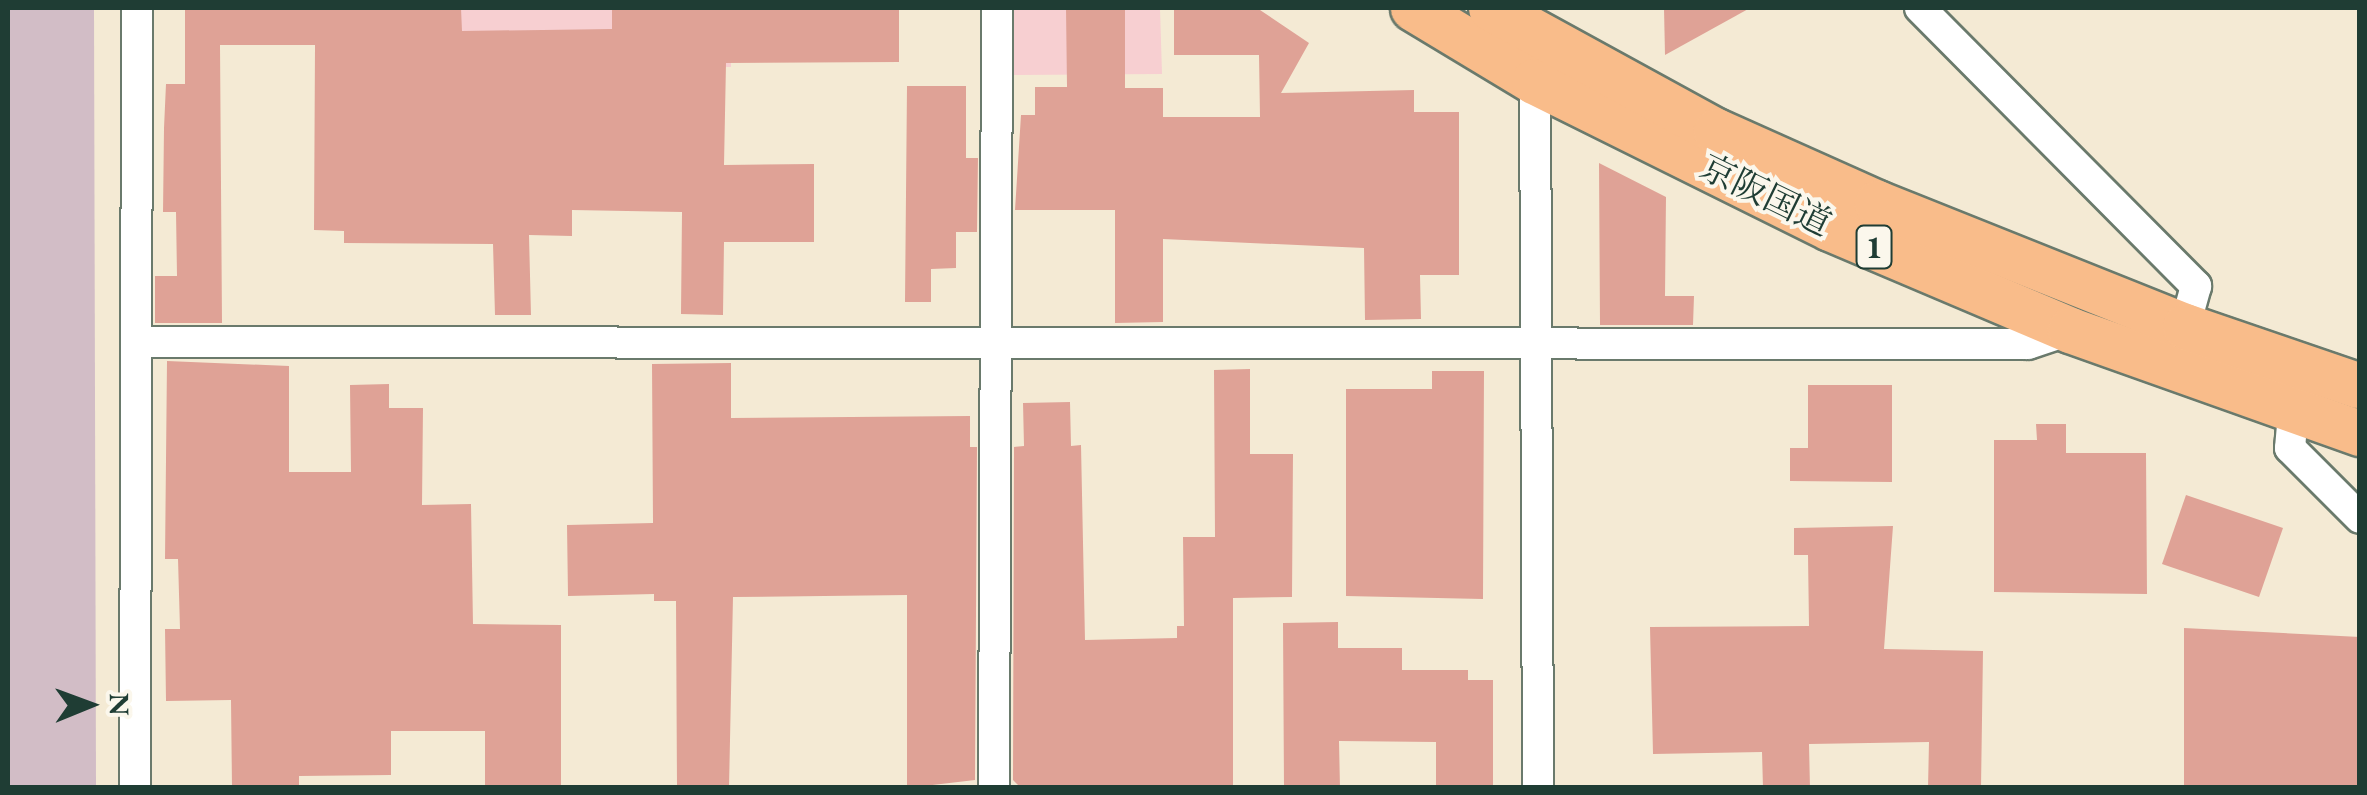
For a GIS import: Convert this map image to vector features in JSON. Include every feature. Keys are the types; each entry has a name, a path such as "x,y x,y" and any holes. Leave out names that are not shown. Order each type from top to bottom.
{"highway":[{"name":"京阪国道","path":"1413,8 1534,80 1830,228 2070,330 2293,414 2360,433"},
{"name":"京阪国道","path":"1491,8 1535,19 1770,155 2185,326 2360,386"}],"street":[{"path":"136,788 137,8"},
{"path":"994,788 997,8"},
{"path":"1920,8 2196,286 2185,326"},
{"path":"1535,19 1538,788"},
{"path":"136,342 994,346 2028,344 2070,330"},
{"path":"2293,414 2290,448 2360,518"}],"shaded area":[{"path":"8,8 94,8 96,787 8,787"},
{"path":"376,8 731,8 731,67 376,65"},
{"path":"1006,8 1160,8 1162,74 1005,75"}],"building":[{"path":"185,8 461,8 462,31 612,29 612,8 899,8 899,62 726,63 724,165 814,164 814,242 724,242 723,315 681,314 682,212 572,210 572,236 529,235 531,315 495,315 493,244 344,243 344,231 314,230 315,45 220,45 222,323 155,323 155,276 177,276 176,212 163,212 164,128 166,84 185,84"},
{"path":"1066,8 1125,8 1125,88 1163,88 1163,117 1260,117 1259,55 1174,55 1174,8 1257,8 1309,43 1281,93 1414,90 1414,112 1459,112 1459,275 1420,275 1421,319 1365,320 1364,248 1163,239 1163,322 1115,323 1115,210 1015,210 1021,115 1035,115 1035,87 1067,87"},
{"path":"1664,8 1750,8 1665,55"},
{"path":"907,86 966,86 966,158 978,158 977,232 956,232 956,268 931,269 931,302 905,302"},
{"path":"1599,163 1666,197 1665,296 1694,296 1693,325 1600,325"},
{"path":"167,361 289,366 289,472 351,472 350,385 389,384 389,408 423,408 422,505 471,504 473,624 561,625 561,788 485,788 485,731 391,731 391,775 299,776 299,788 232,788 231,700 166,701 165,629 180,629 178,559 165,559"},
{"path":"731,363 731,418 970,416 970,447 977,447 975,780 907,788 907,595 733,597 729,788 677,788 676,601 654,601 654,594 568,596 567,525 653,523 652,364"},
{"path":"1250,369 1250,454 1293,454 1292,597 1233,598 1233,788 1020,787 1013,780 1014,447 1024,446 1023,403 1070,402 1071,446 1081,445 1085,640 1177,638 1177,626 1184,626 1183,537 1215,537 1214,370"},
{"path":"1432,371 1484,371 1483,599 1346,596 1346,389 1432,389"},
{"path":"1808,385 1892,385 1892,482 1790,481 1790,448 1808,448"},
{"path":"2036,424 2066,424 2066,453 2146,453 2147,594 1994,592 1994,440 2037,440"},
{"path":"2186,495 2283,528 2259,597 2162,564"},
{"path":"1893,526 1884,649 1983,651 1981,788 1928,788 1929,742 1809,744 1810,788 1763,788 1762,752 1653,754 1650,627 1809,626 1808,555 1794,555 1794,528"},
{"path":"1338,622 1338,648 1402,648 1402,670 1468,670 1468,680 1493,680 1493,788 1436,788 1436,742 1339,741 1340,788 1284,788 1283,623"},
{"path":"2184,628 2360,637 2360,788 2184,788"}]}
